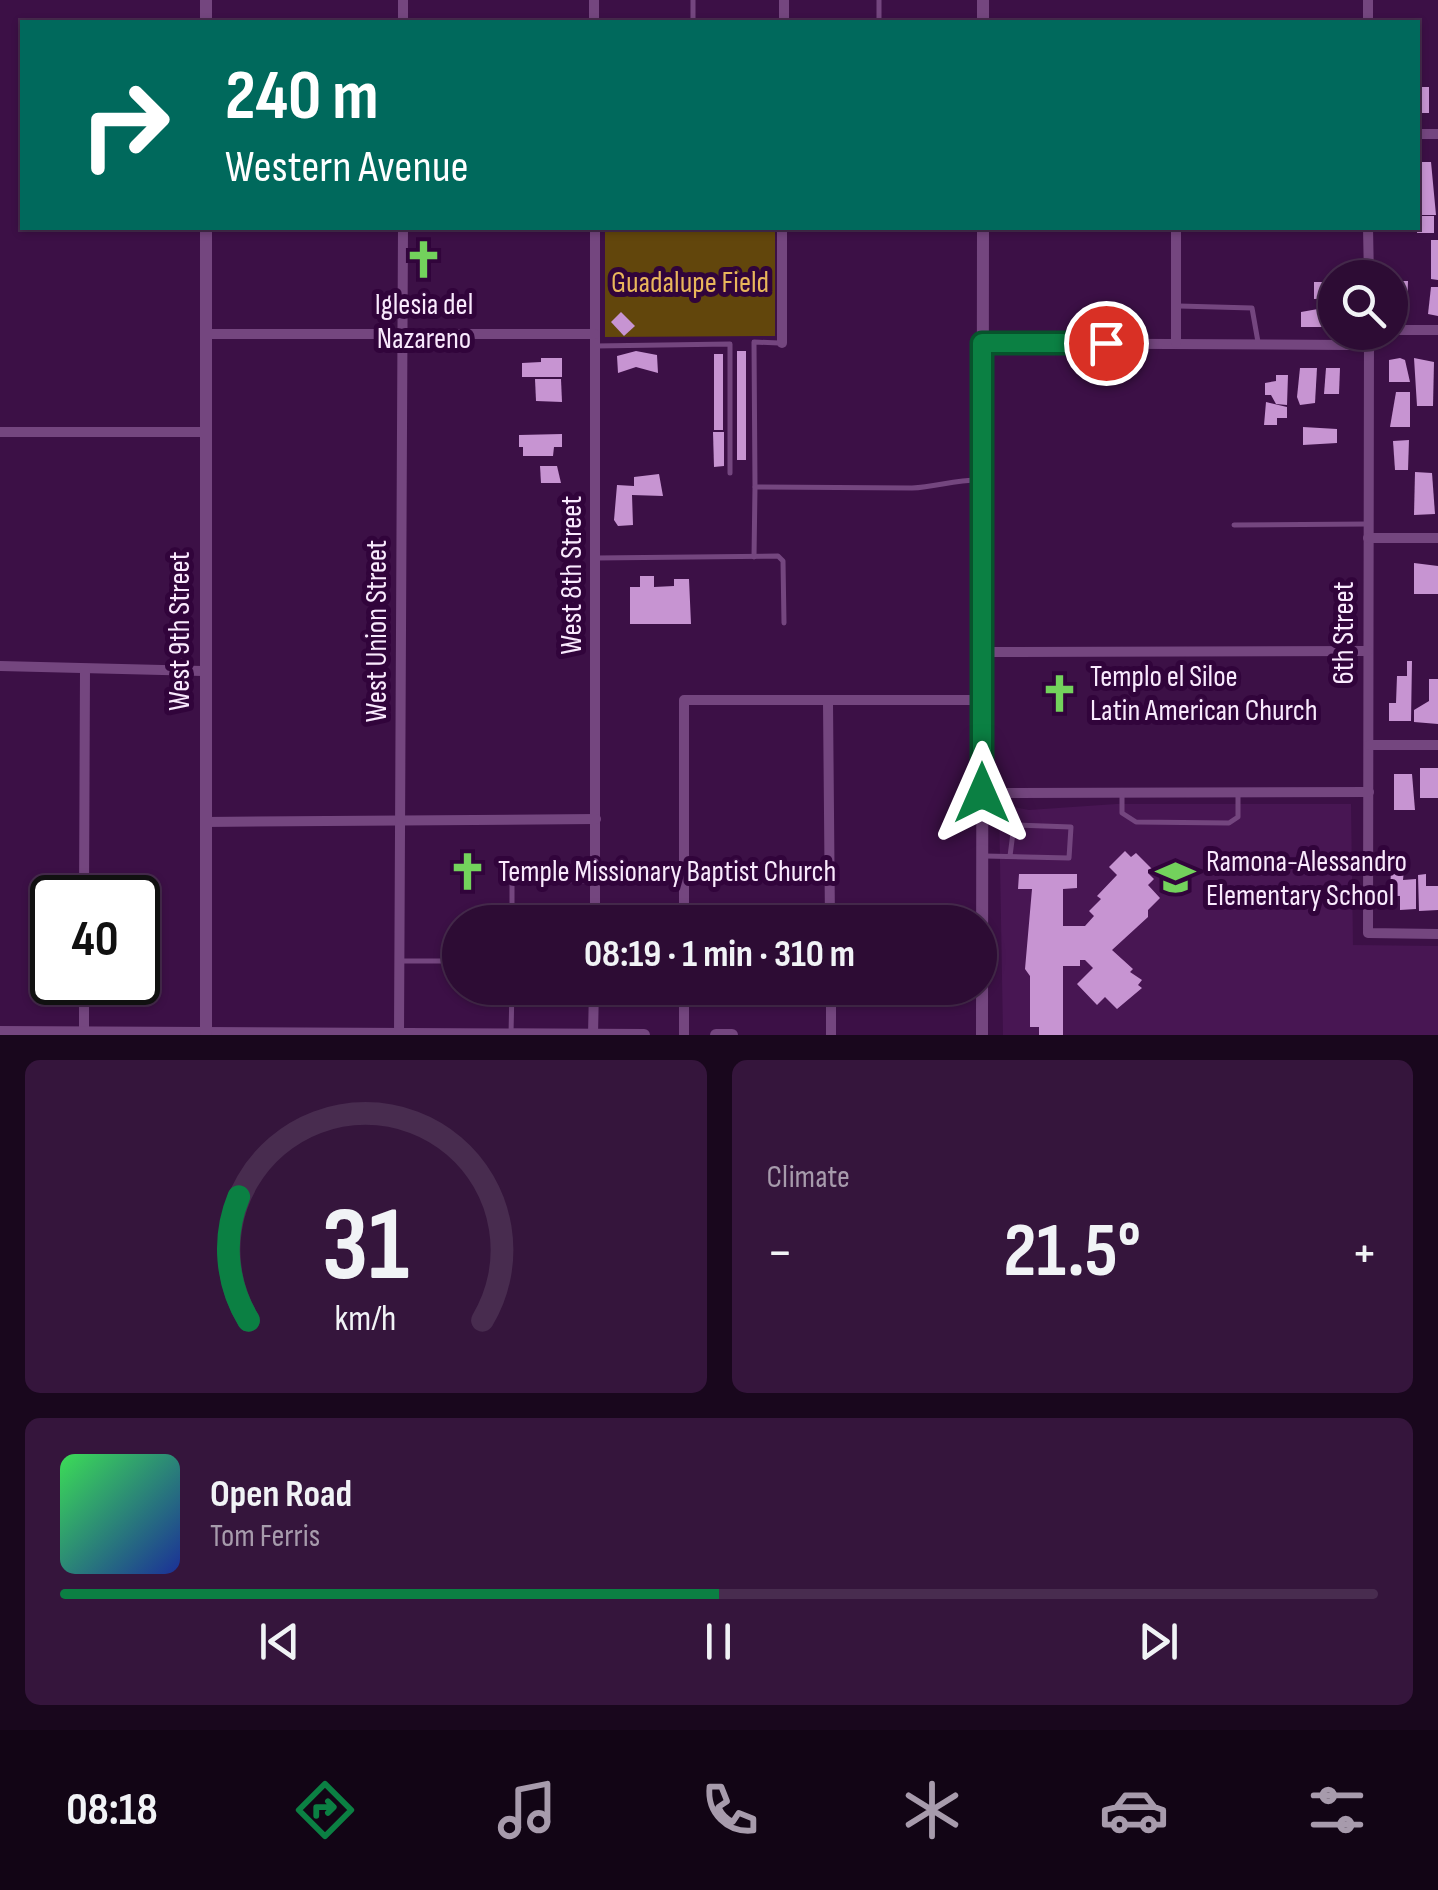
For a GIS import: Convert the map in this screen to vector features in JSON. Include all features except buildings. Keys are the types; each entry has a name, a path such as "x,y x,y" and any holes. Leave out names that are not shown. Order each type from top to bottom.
{"street":[{"name":"West 9th Street","path":"206,230 206,1034"},
{"name":"West Union Street","path":"399,1035 403,230"},
{"name":"West 8th Street","path":"595,230 595,905"},
{"path":"782,230 782,343"},
{"path":"982,1035 983,230"},
{"path":"1176,230 1176,343"},
{"path":"1368,230 1368,260"},
{"path":"1408,330 1438,330"},
{"path":"206,334 596,340"},
{"path":"982,343 1318,345"},
{"name":"6th Street","path":"1372,350 1368,933 1438,934"},
{"path":"0,432 206,432"},
{"path":"1368,538 1438,538"},
{"path":"982,652 1368,651"},
{"path":"0,666 203,671"},
{"path":"84,875 85,670"},
{"path":"684,905 684,700 982,700"},
{"path":"828,703 830,905"},
{"path":"1369,745 1438,745"},
{"path":"982,793 1368,792"},
{"path":"205,822 596,819"},
{"path":"84,1005 84,1034"},
{"path":"593,1035 594,1005"},
{"path":"684,1005 684,1035"},
{"path":"831,1005 831,1035"},
{"path":"0,1032 644,1035"},
{"path":"716,1035 732,1035"}],"lane":[{"path":"1176,306 1252,308 1258,344"},
{"path":"596,340 730,344 730,472"},
{"path":"754,557 754,342 782,343"},
{"path":"755,487 912,488 932,487 950,479 982,480"},
{"path":"1234,525 1368,524"},
{"path":"596,558 782,558 784,623"},
{"path":"1122,793 1126,819 1192,823 1235,821 1238,793"},
{"path":"982,856 1069,858 1072,827 1014,824 1010,856"},
{"path":"512,905 512,880 596,881"},
{"path":"400,962 442,961"},
{"path":"511,1034 512,1005"}],"shaded area":[{"name":"Ramona-Alessandro Elementary School","path":"999,804 1029,810 1116,804 1351,804 1353,945 1438,946 1438,1035 1003,1035"}],"green space":[{"name":"Guadalupe Field","path":"605,230 775,230 775,336 605,337"}],"place":[{"name":"Iglesia del Nazareno","path":"424,260"},
{"name":"Templo el Siloe Latin American Church","path":"1060,693"},
{"name":"Temple Missionary Baptist Church","path":"468,871"},
{"name":"Ramona-Alessandro Elementary School","path":"1176,878"}],"route":[{"path":"982,793 982,343 1106,343"}]}
